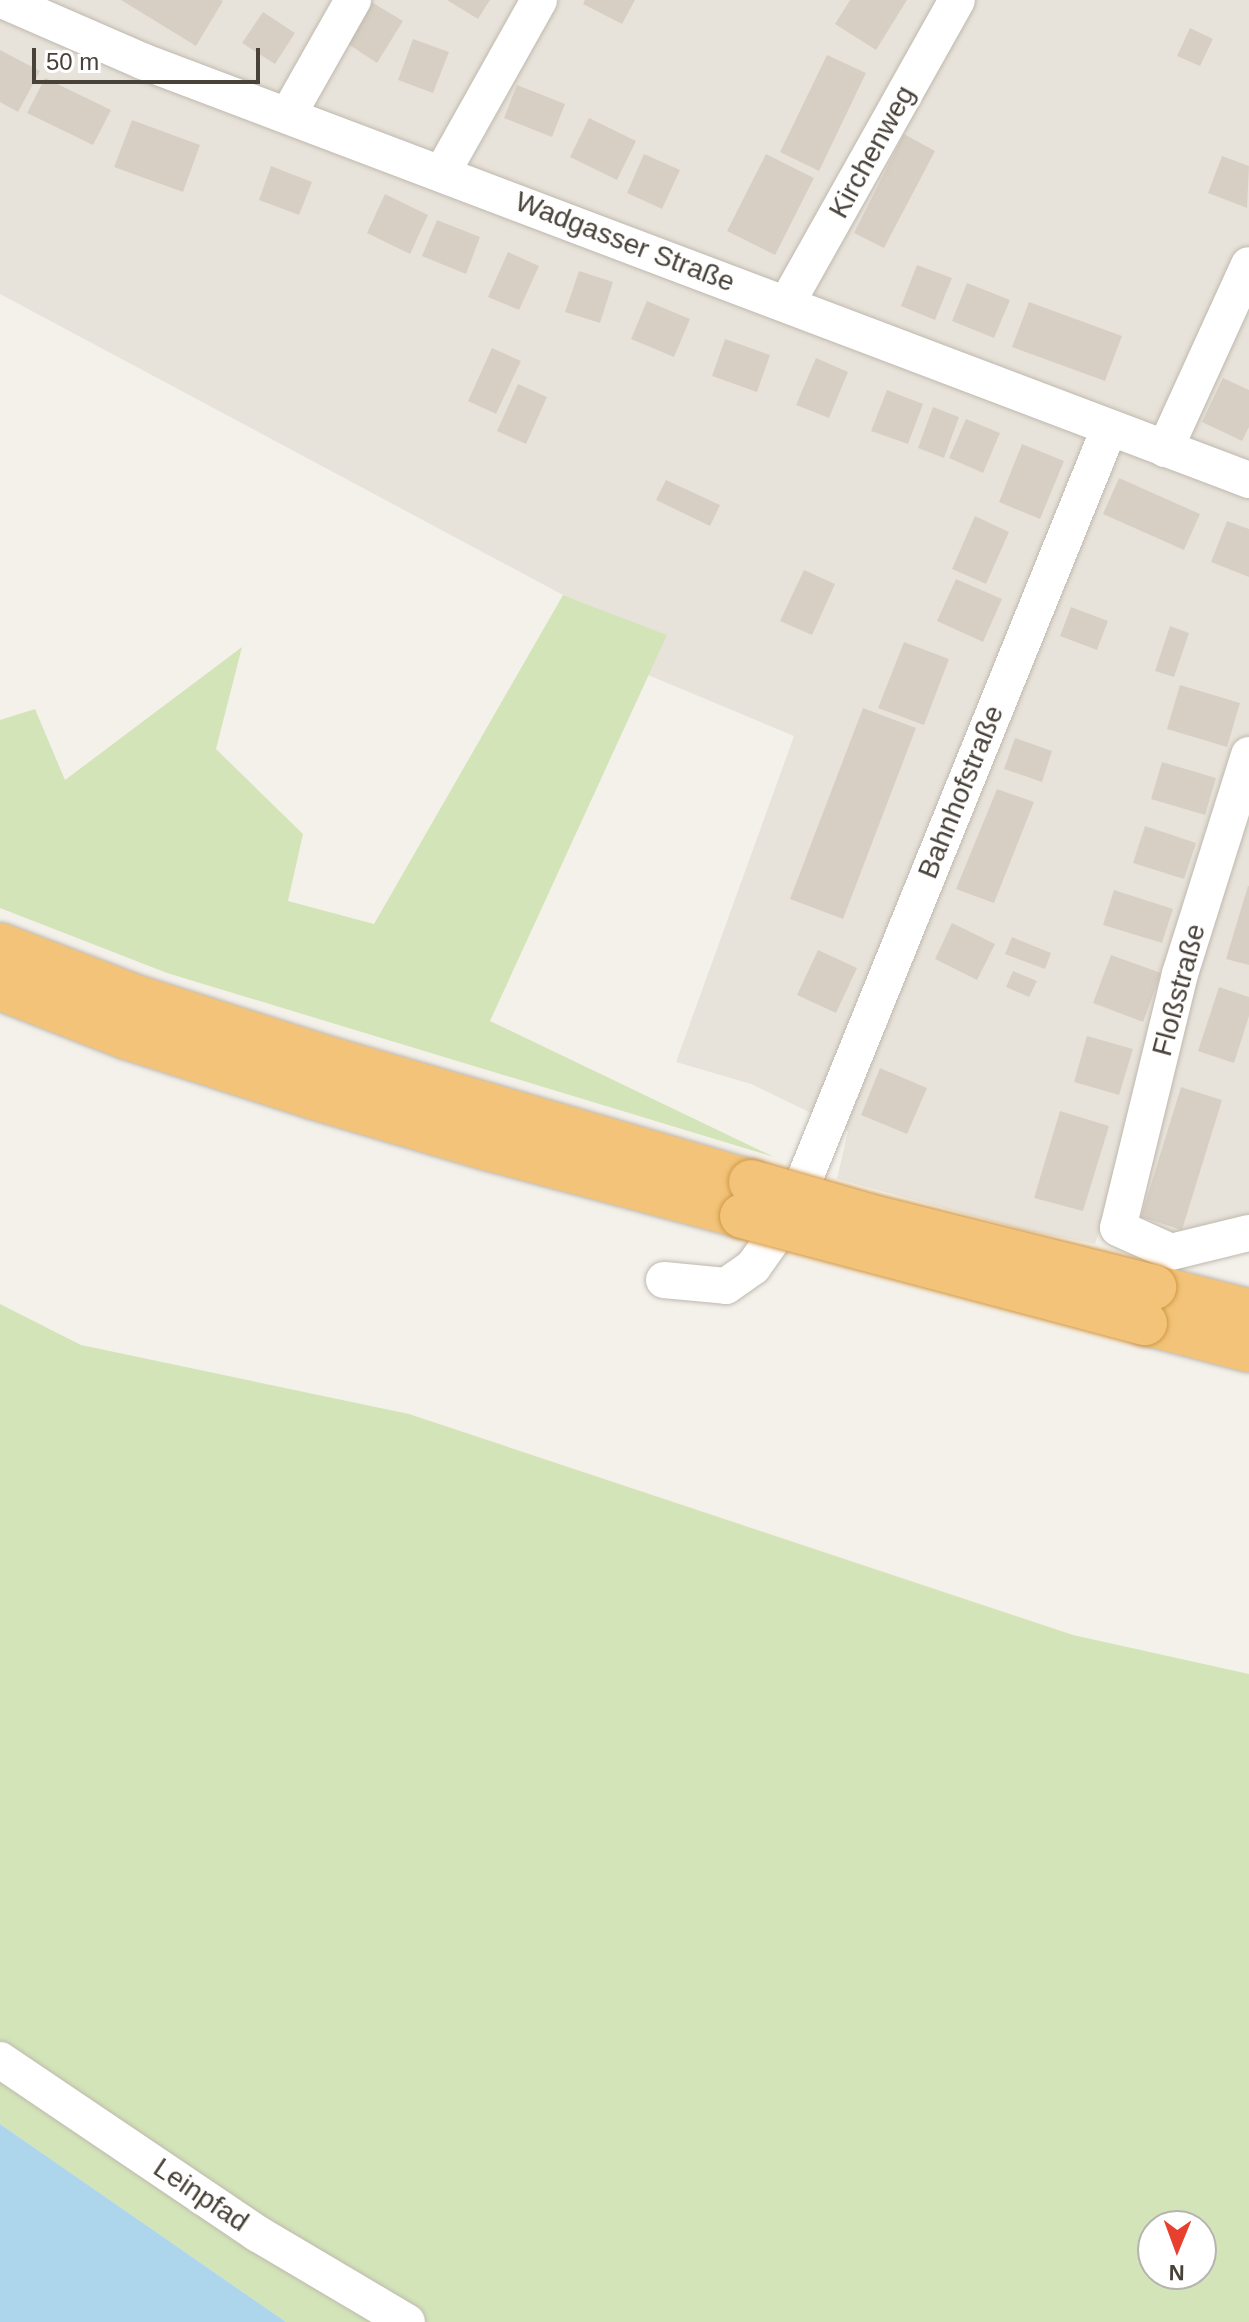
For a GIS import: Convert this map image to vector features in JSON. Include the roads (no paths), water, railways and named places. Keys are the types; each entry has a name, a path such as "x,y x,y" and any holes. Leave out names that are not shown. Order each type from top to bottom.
{"highway":[{"path":"0,945 139,998 746,1199"},
{"path":"0,988 126,1037 490,1149 746,1199 1149,1305 1249,1350"},
{"path":"1149,1305 1249,1311"}],"street":[{"name":"Wadgasser Straße","path":"2,0 142,61 1249,480"},
{"path":"288,115 353,0"},
{"path":"442,173 539,0"},
{"name":"Kirchenweg","path":"787,303 957,0"},
{"path":"1165,449 1249,265"},
{"name":"Bahnhofstraße","path":"664,1280 726,1286 753,1267 790,1215 1109,429"},
{"name":"Floßstraße","path":"1249,755 1180,974 1118,1228 1171,1252 1249,1233"},
{"path":"790,1215 1090,1290"},
{"name":"Leinpfad","path":"0,2060 258,2234 407,2322"}],"water":[{"path":"0,2124 286,2322 0,2322"}]}
